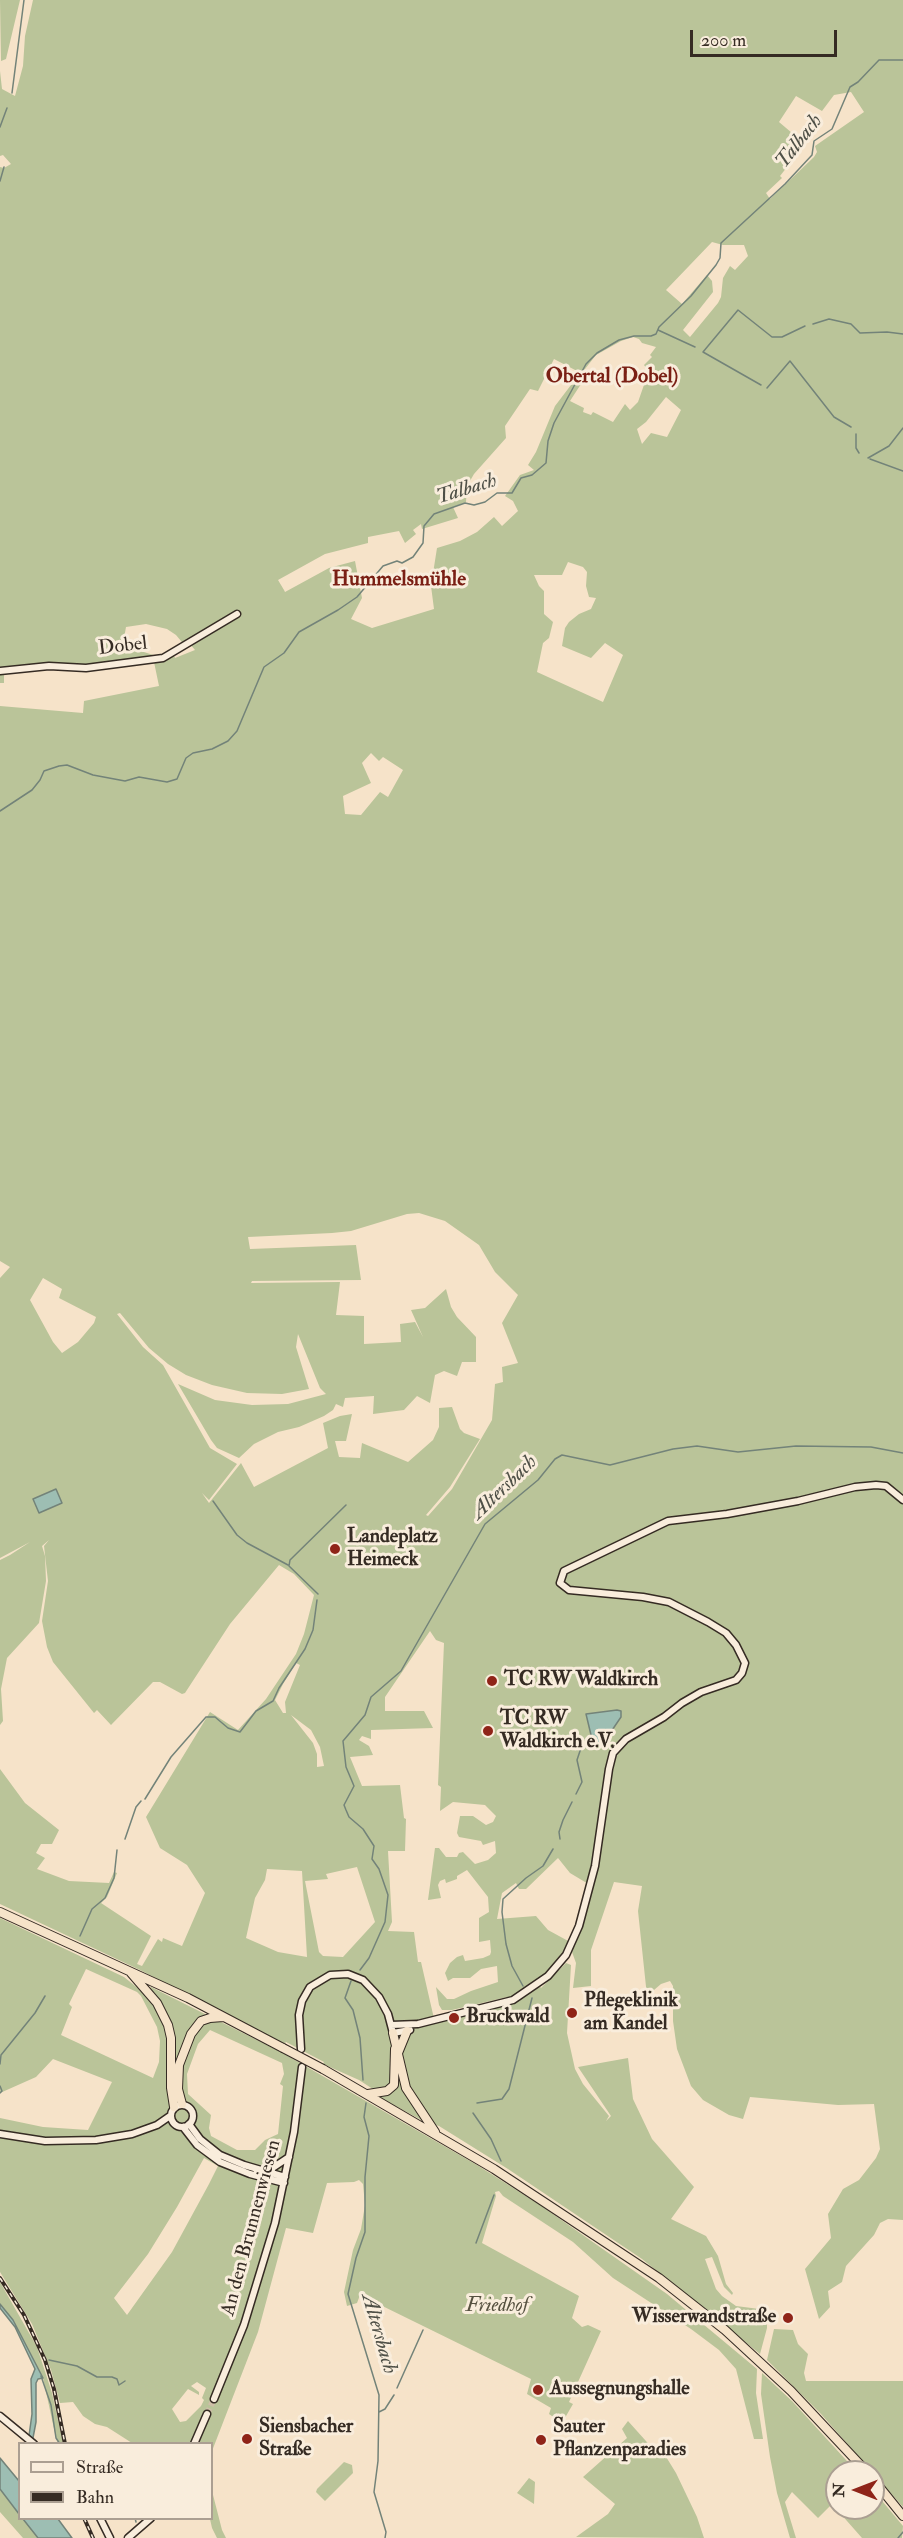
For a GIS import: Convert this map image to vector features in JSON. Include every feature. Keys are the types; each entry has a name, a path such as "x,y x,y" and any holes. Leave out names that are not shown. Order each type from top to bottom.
{"highway":[{"path":"0,1912 128,1970 323,2069 435,2133 627,2255 659,2278 755,2357 855,2460"},
{"path":"128,1970 157,2002 168,2025 171,2038 171,2088 178,2106"},
{"path":"178,2106 179,2065 191,2034 201,2021 224,2017"},
{"path":"392,2029 406,2088 435,2133"},
{"path":"368,2094 387,2091 394,2085 397,2051 407,2031"},
{"path":"885,2494 903,2516"}],"street":[{"name":"Dobel","path":"0,671 49,666 86,668 163,658 237,614"},
{"path":"392,2029 513,2000 548,1976 566,1955 579,1926 595,1866 609,1769 614,1753 626,1739 682,1703 701,1692 736,1680 742,1673 745,1663 736,1645 726,1634 708,1622 669,1602 643,1597 569,1590 560,1583 564,1571 668,1521 726,1514 798,1501 855,1486 886,1486 903,1500"},
{"path":"301,2049 299,2015 302,2001 310,1987 330,1975 348,1974 363,1980 379,1997 392,2029"},
{"path":"392,2029 407,2031 418,2024"},
{"name":"An den Brunnenwiesen","path":"214,2399 255,2292 285,2180 302,2067"},
{"path":"172,2120 178,2106 188,2106 193,2112 193,2118 186,2126"},
{"path":"0,2134 45,2141 110,2138 172,2120 186,2126 214,2151 237,2163 285,2180"},
{"path":"186,2126 197,2145 220,2162 250,2174 285,2180"},
{"path":"267,2172 290,2157"},
{"path":"195,2442 207,2414"},
{"path":"0,2416 31,2442"},
{"path":"101,2520 110,2538"},
{"path":"129,2538 149,2520"}],"green space":[{"path":"0,0 20,0 6,59 1,61"},
{"path":"33,0 903,0 903,2220 888,2219 880,2223 874,2235 846,2266 842,2282 828,2291 830,2307 819,2319 805,2269 831,2238 828,2214 843,2189 859,2180 880,2149 874,2104 838,2105 750,2097 743,2119 729,2115 703,2100 691,2086 677,2049 673,2021 673,1986 670,1981 661,1984 647,1996 638,1911 642,1886 614,1882 591,1950 591,1986 573,1988 576,1963 572,1952 590,1885 570,1873 558,1858 526,1889 519,1889 516,1883 502,1893 497,1919 536,1916 548,1930 570,1942 562,1956 538,1983 541,1988 566,1963 571,1965 567,2033 575,2069 583,2084 609,2116 606,2121 611,2116 578,2067 628,2058 633,2099 652,2139 694,2187 671,2219 706,2236 718,2256 726,2284 733,2293 732,2295 724,2287 712,2257 705,2259 716,2289 722,2296 736,2306 767,2310 767,2328 760,2354 642,2259 508,2169 439,2126 425,2122 379,2097 382,2095 359,2080 323,2064 324,2062 286,2042 284,2044 140,1970 0,1904 0,1769 25,1803 59,1830 52,1844 41,1844 36,1853 45,1858 37,1869 69,1881 109,1883 114,1872 117,1873 107,1897 101,1903 151,1936 137,1964 142,1966 158,1939 162,1942 163,1938 182,1946 205,1893 187,1865 160,1848 146,1817 210,1712 238,1730 266,1699 296,1654 304,1634 314,1595 294,1574 279,1565 230,1624 185,1693 182,1694 160,1682 153,1682 111,1725 97,1710 94,1713 53,1662 47,1647 42,1621 48,1581 44,1546 49,1540 42,1546 45,1556 46,1581 39,1623 7,1658 1,1689 3,1721 0,1725 0,1560 30,1542 0,1558 0,1278 10,1267 0,1261 0,706 83,713 84,701 159,686 154,662 114,668 4,672 4,683 0,683 0,167 4,168 11,164 3,155 0,156 0,71 2,89 15,96 23,66 25,36","holes":["851,92 864,112 815,146 817,152 814,157 770,199 766,193 782,178 780,176 805,144 779,122 796,96 822,111 834,95","712,242 723,245 744,245 748,256 735,270 730,266 723,278 718,303 690,337 683,330 713,292 712,281 707,275 682,304 666,290","633,337 642,343 656,347 650,355 652,357 644,365 649,372 642,379 645,382 638,402 630,410 625,404 613,422 593,412 591,415 583,412 584,408 570,401 581,384 571,385 555,406 536,452 528,465 534,470 520,475 505,496 513,501 518,511 502,526 494,517 477,532 460,541 437,548 431,586 434,609 372,628 351,619 362,598 355,561 329,568 285,592 278,580 325,554 368,543 368,537 399,531 405,543 416,534 413,530 421,524 422,529 458,518 453,507 466,502 467,486 474,474 506,438 505,426 530,389 538,391 554,359 577,371 576,379 582,381 585,369 596,355","666,397 681,410 667,437 651,433 642,444 637,429 646,422","568,562 583,567 587,572 586,586 589,597 596,598 591,609 579,614 569,622 565,628 562,646 591,658 605,643 623,655 603,702 537,672 543,643 549,638 553,622 544,614 544,591 534,575 562,575","146,624 167,629 176,635 186,647 190,644 195,650 175,658 173,653 163,658 131,648 124,638 126,627","371,753 379,761 383,757 403,770 388,797 380,792 361,815 345,814 343,796 371,783 362,763","419,1213 445,1221 479,1245 495,1272 518,1295 502,1323 518,1363 502,1367 503,1382 495,1384 492,1420 452,1489 428,1516 426,1515 450,1487 480,1439 460,1429 452,1407 439,1408 439,1427 433,1440 408,1462 362,1443 360,1458 339,1457 335,1441 346,1441 352,1414 340,1416 323,1423 328,1448 254,1487 241,1463 209,1503 202,1493 209,1500 237,1464 210,1448 163,1365 143,1347 117,1314 120,1313 149,1348 186,1375 212,1385 247,1393 282,1394 309,1389 296,1347 298,1334 320,1388 326,1394 288,1404 252,1405 215,1400 178,1384 217,1448 239,1458 254,1444 278,1432 299,1427 324,1416 333,1410 336,1404 343,1407 345,1398 374,1396 373,1414 404,1410 417,1396 430,1403 435,1375 444,1371 457,1376 462,1362 476,1362 476,1337 457,1317 451,1307 446,1289 425,1308 411,1310 423,1337 415,1322 400,1324 401,1342 364,1344 364,1316 336,1315 340,1282 251,1283 252,1281 361,1280 356,1245 250,1249 248,1237 351,1231 407,1214","43,1278 62,1289 59,1298 96,1317 94,1323 78,1342 62,1353 53,1342 30,1300","430,1631 436,1640 444,1643 438,1785 441,1787 440,1811 453,1802 485,1805 496,1816 493,1822 486,1825 473,1816 460,1816 457,1833 459,1837 481,1841 483,1845 495,1841 496,1853 488,1860 475,1864 463,1852 457,1857 446,1857 439,1848 435,1848 428,1900 441,1898 438,1885 440,1881 445,1879 446,1883 457,1879 457,1876 467,1870 488,1897 489,1912 479,1918 479,1942 490,1940 491,1952 483,1958 465,1961 463,1955 457,1957 450,1963 445,1973 448,1981 453,1978 470,1978 481,1969 497,1966 498,1982 454,1999 447,1999 436,1987 439,2005 442,2010 452,2010 507,1997 509,2003 435,2023 421,1962 418,1962 414,1932 388,1931 392,1922 388,1851 405,1851 406,1819 400,1785 362,1786 350,1757 373,1755 369,1746 359,1740 362,1736 371,1739 371,1730 433,1728 424,1711 385,1711 385,1697","296,1663 300,1665 285,1702 286,1713 283,1713 275,1700","291,1715 311,1730 320,1747 324,1766 317,1767 317,1754 313,1743","357,1867 375,1922 343,1957 323,1956 319,1952 305,1881 328,1879 326,1874","267,1869 302,1871 307,1957 278,1952 246,1938 255,1898 265,1880"]},
{"name":"Friedhof","path":"0,1918 124,1977 144,1993 151,1987 281,2052 477,2165 540,2205 667,2294 757,2369 756,2393 763,2439 754,2439 736,2369 719,2350 613,2278 573,2242 503,2196 499,2191 495,2192 496,2196 482,2243 579,2296 572,2318 582,2327 588,2325 601,2331 569,2402 573,2404 562,2423 549,2414 551,2408 527,2394 531,2379 360,2295 357,2303 347,2306 344,2292 365,2205 363,2184 359,2180 327,2183 313,2233 286,2228 258,2332 213,2448 213,2442 130,2442 107,2427 95,2424 83,2416 73,2402 60,2403 51,2370 32,2324 0,2272 0,2118 43,2127 88,2130 112,2082 53,2059 36,2077 0,2093","holes":["86,1969 137,1992 141,1996 157,2027 160,2041 159,2062 153,2078 61,2035 72,2007 69,2004","210,2030 282,2063 284,2074 280,2084 283,2086 278,2134 265,2140 255,2150 237,2150 211,2136 209,2128 211,2115 188,2094 187,2074 198,2044","204,2158 218,2166 172,2252 127,2315 114,2298 148,2254","197,2382 206,2388 202,2398 204,2400 186,2421 180,2422 172,2409 188,2389 199,2395 199,2392 191,2386"]},
{"path":"0,2282 37,2347 52,2393 63,2442 58,2442 56,2438 43,2378 13,2320 0,2304"},
{"path":"774,2329 793,2330 798,2344 808,2354 804,2373 806,2381 903,2381 903,2507 885,2487 885,2460 862,2460 821,2414 767,2360"},
{"path":"762,2373 792,2401 846,2460 825,2460 825,2511 818,2518 792,2492 785,2502 796,2538 790,2538 777,2493 761,2394"},
{"path":"628,2421 654,2450 660,2447 676,2473 697,2517 704,2538 576,2537 608,2514 615,2504 583,2477 627,2438 622,2429"},
{"path":"344,2462 352,2465 353,2473 325,2501 316,2492 317,2489"},
{"path":"529,2478 535,2482 534,2504 517,2493"},
{"path":"0,2489 18,2513 18,2520 24,2520 38,2538 23,2538 0,2512"},
{"path":"213,2495 226,2538 217,2538 210,2520 213,2520"},
{"path":"885,2504 903,2526 902,2538 862,2538 846,2520 885,2520"}],"water":[{"path":"56,1489 62,1503 39,1513 33,1499"},
{"path":"621,1711 621,1717 604,1742 599,1744 591,1735 586,1714"},
{"path":"0,2304 13,2320 43,2378 38,2379 36,2383 36,2422 32,2442 28,2442 32,2414 31,2379 35,2369 15,2327 0,2308"},
{"path":"0,2458 18,2480 18,2513 0,2489"},
{"path":"24,2520 59,2520 72,2538 38,2538"}],"waterway":[{"path":"12,93 24,0"},
{"name":"Talbach","path":"0,811 32,790 44,771 59,766 67,765 93,775 125,781 139,777 167,782 177,779 186,758 193,753 212,749 228,741 237,731 264,667 284,653 299,632 357,597 383,566 397,561 402,563 413,557 423,543 424,526 434,514 465,503 474,505 485,502 497,493 512,493 521,478 532,475 546,463 548,441 554,423 586,364 597,353 619,340 656,334 659,327 691,296 716,265 720,258 721,243 785,184 812,155 814,141 832,129 850,87 879,60 903,60"},
{"path":"0,127 7,108"},
{"path":"0,181 4,167"},
{"path":"761,385 703,352 738,310 772,337 782,337 805,326"},
{"path":"813,324 829,319 851,324 860,333 903,334"},
{"path":"658,330 695,347"},
{"path":"767,388 790,361 834,417 851,427"},
{"path":"868,458 889,446 903,428"},
{"path":"856,434 856,448 859,453"},
{"path":"870,459 903,471"},
{"name":"Altersbach","path":"360,1970 369,1958 385,1922 388,1895 379,1869 372,1859 374,1846 363,1829 349,1817 344,1805 354,1786 346,1767 343,1741 365,1715 371,1697 401,1671 485,1524 538,1480 555,1459 562,1455 610,1465 673,1449 697,1446 738,1452 796,1446 871,1447 903,1453"},
{"path":"213,1501 237,1535 247,1543 288,1565"},
{"path":"318,1594 289,1566 290,1560 346,1505"},
{"path":"145,1799 171,1757 206,1717 215,1717 228,1728 240,1732 256,1711 273,1701 305,1649 313,1630 317,1600"},
{"path":"576,1794 582,1782 577,1760 583,1742"},
{"path":"125,1839 136,1807 141,1801"},
{"path":"560,1839 559,1832 572,1802"},
{"path":"523,1986 512,1966 506,1944 502,1912 503,1899 543,1866 553,1849"},
{"path":"80,1936 92,1909 105,1898 114,1878 117,1850"},
{"name":"Altersbach","path":"351,1981 345,1998 353,2010 360,2038 363,2080"},
{"path":"0,2064 1,2055 35,2013 45,1996"},
{"path":"477,2103 502,2099 509,2089 532,1998"},
{"path":"0,2086 2,2091 0,2093"},
{"name":"Altersbach","path":"366,2103 364,2117 369,2136 365,2177 365,2232 356,2258 348,2294 379,2395 378,2461 374,2492 386,2532 385,2538"},
{"path":"473,2113 491,2139 501,2161"},
{"path":"476,2243 494,2195"},
{"path":"397,2388 423,2330"},
{"path":"49,2360 77,2366 97,2377 112,2377 117,2379 119,2385 125,2381"},
{"path":"41,2376 51,2405 59,2442"},
{"path":"379,2412 385,2409 394,2395"},
{"path":"898,2538 903,2532"}],"tunnel":[{"path":"207,2414 214,2399"}],"railway":[{"path":"0,2278 24,2315 45,2360 54,2389 65,2442"},
{"path":"85,2520 93,2538"}],"place":[{"name":"Landeplatz Heimeck","path":"335,1549"},
{"name":"TC RW Waldkirch","path":"492,1681"},
{"name":"TC RW Waldkirch e.V.","path":"488,1731"},
{"name":"Pflegeklinik am Kandel","path":"572,2013"},
{"name":"Bruckwald","path":"454,2018"},
{"name":"Wisserwandstraße","path":"788,2318"},
{"name":"Aussegnungshalle","path":"538,2390"},
{"name":"Siensbacher Straße","path":"247,2439"},
{"name":"Sauter Pflanzenparadies","path":"541,2440"}],"district":[{"name":"Obertal (Dobel)","path":"612,377"},
{"name":"Hummelsmühle","path":"399,580"}]}
